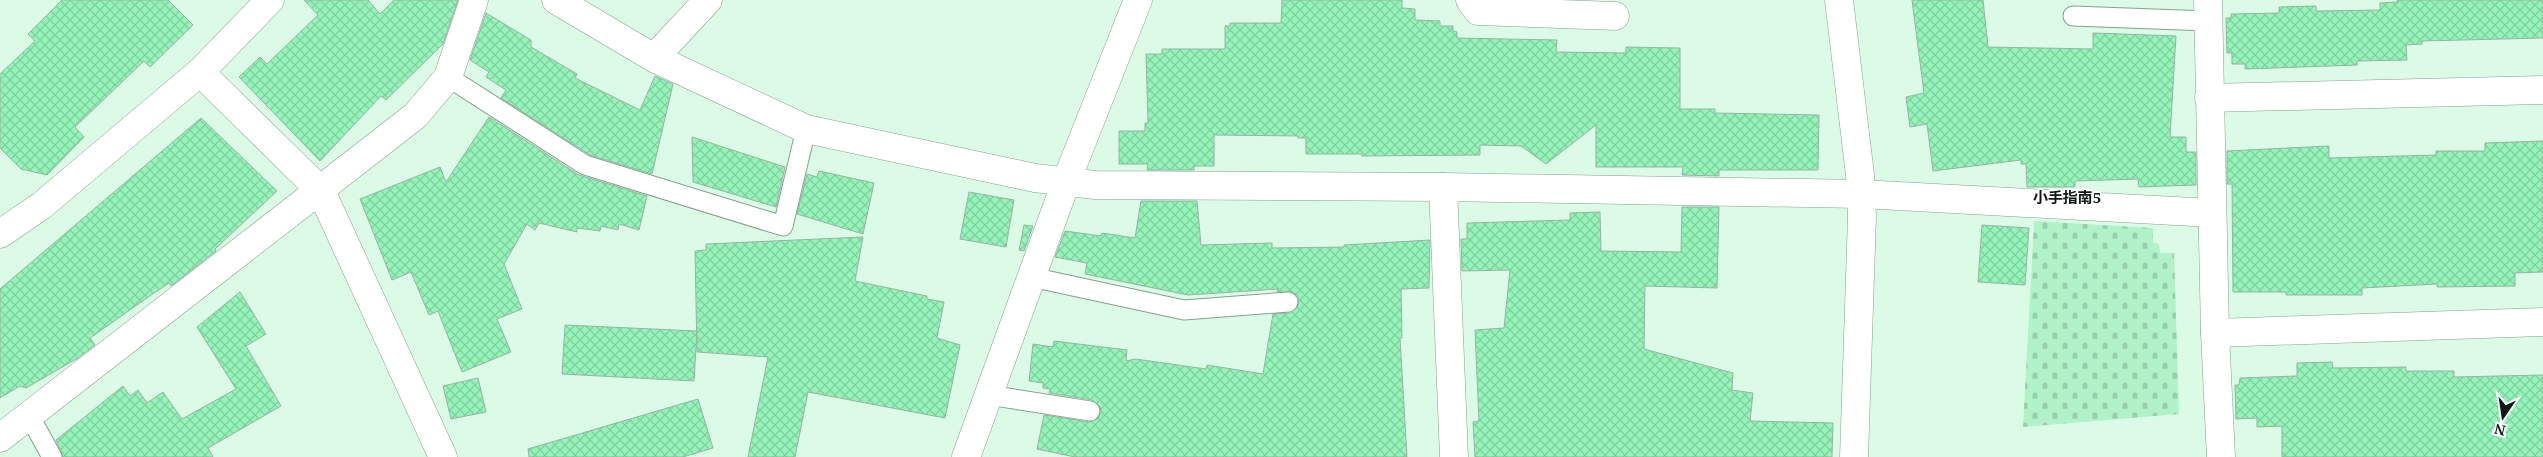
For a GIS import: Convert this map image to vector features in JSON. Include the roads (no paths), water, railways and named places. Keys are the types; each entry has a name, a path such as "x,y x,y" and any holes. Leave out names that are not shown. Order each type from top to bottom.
{"street":[{"path":"0,234 41,206 200,72 270,0"},
{"path":"0,438 321,191 415,116 448,77 474,0"},
{"path":"556,0 654,58 806,129 1035,178 1066,182 1095,185 1443,187 1861,194 2212,213"},
{"path":"654,58 708,0"},
{"path":"966,457 1066,182 1138,0"},
{"path":"1470,0 1478,11 1615,16"},
{"path":"1839,0 1861,194 1854,457"},
{"path":"2208,10 2215,333 2221,457"},
{"path":"200,72 321,191 443,457"},
{"path":"2209,98 2543,90"},
{"path":"1443,187 1454,457"},
{"path":"2215,333 2543,322"}],"lane":[{"path":"2073,16 2208,10"},
{"path":"448,77 585,165 782,226 806,129"},
{"path":"1031,277 1184,310 1288,302"},
{"path":"988,395 1090,411"},
{"path":"30,415 52,457"}],"district":[{"name":"小手指南5","path":"2067,197"}]}
